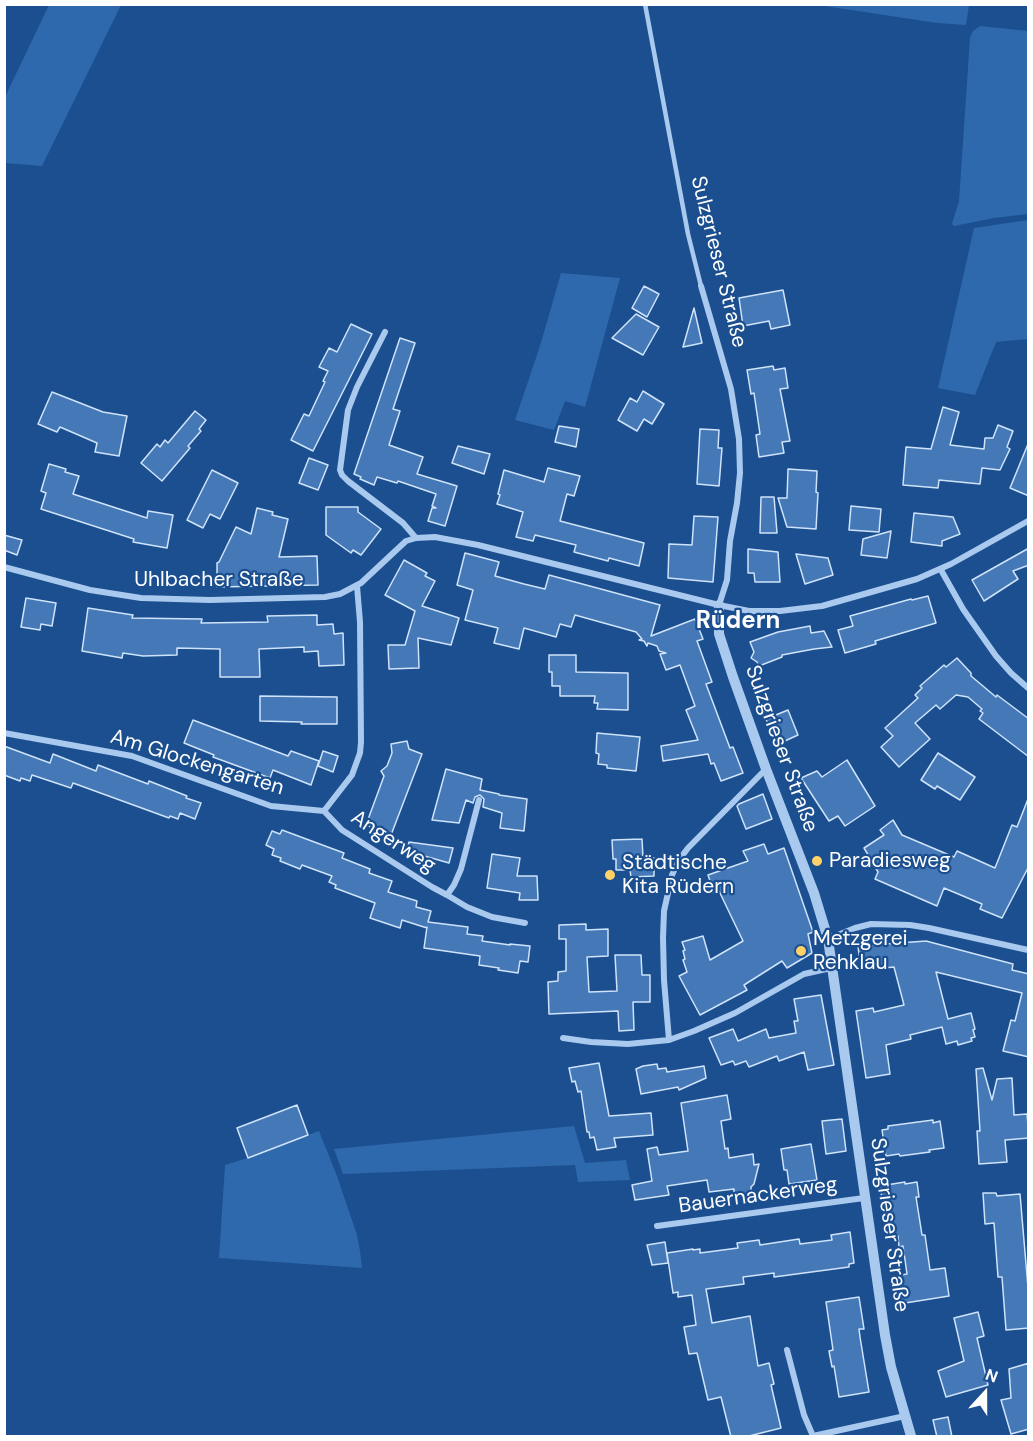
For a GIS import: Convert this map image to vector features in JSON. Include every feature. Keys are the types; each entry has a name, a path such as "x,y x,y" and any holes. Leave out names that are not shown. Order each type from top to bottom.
{"street":[{"name":"Sulzgrieser Straße","path":"701,286 731,389 739,439 740,473 737,503 730,541 727,580 719,605 719,634 748,722 808,874 828,939 886,1344 911,1437"},
{"path":"385,332 357,387 348,411 340,470 348,481 403,523 416,538 440,537 719,605 741,610 768,612 814,608 906,583 941,570 1029,521"},
{"name":"Uhlbacher Straße","path":"4,567 90,590 155,599 325,597 340,594 357,586 403,544 416,538"},
{"path":"941,570 963,609 996,656 1018,680 1029,688"},
{"path":"324,811 352,775 362,742 357,586"},
{"name":"Am Glockengarten","path":"4,733 132,756 271,806 324,811"},
{"path":"669,1040 663,938 664,911 672,875 688,848 766,769"},
{"name":"Angerweg","path":"447,895 460,869 479,800"},
{"name":"Angerweg","path":"324,811 342,830 467,907 482,914 525,923"},
{"path":"828,939 862,926 900,924 929,928 1029,950"},
{"path":"563,1038 628,1044 669,1040 735,1012 804,974 831,968"},
{"name":"Bauernackerweg","path":"657,1226 864,1198"},
{"path":"787,1350 804,1415 813,1436 905,1416"}],"lane":[{"name":"Sulzgrieser Straße","path":"645,4 688,234 701,286"}],"shaded area":[{"path":"969,4 966,25 937,23 818,5"},
{"path":"49,5 121,5 42,166 5,163 5,97"},
{"path":"980,26 1028,31 1028,214 954,226 952,224 959,201 970,38 973,31"},
{"path":"1028,220 1028,339 996,342 975,395 938,388 974,228"},
{"path":"561,273 620,278 585,407 565,401 554,430 515,420"},
{"path":"574,1126 585,1163 626,1160 630,1180 578,1182 575,1165 343,1174 334,1149"},
{"path":"319,1131 357,1235 362,1268 219,1258 225,1165"}],"building":[{"path":"644,286 659,294 647,317 632,308"},
{"path":"783,290 790,325 771,329 769,321 743,326 739,298"},
{"path":"694,308 702,343 683,347"},
{"path":"636,314 659,327 643,355 612,338"},
{"path":"351,324 372,334 313,451 291,440 304,414 309,416 325,382 323,381 328,371 319,367 329,348 337,352"},
{"path":"400,338 415,343 393,409 400,411 389,445 423,457 417,474 457,486 445,526 428,521 432,508 436,508 432,506 436,494 398,481 397,483 377,477 374,485 354,474"},
{"path":"773,366 774,370 785,368 788,388 780,389 790,441 782,442 784,453 759,457 756,435 760,434 754,393 751,394 747,370"},
{"path":"643,391 664,404 652,424 644,419 637,431 618,420 630,398 637,402"},
{"path":"52,392 103,412 127,416 119,456 95,452 97,443 60,427 57,432 38,424"},
{"path":"943,407 959,412 950,445 984,449 985,438 993,438 998,425 1013,431 1007,447 1010,449 1000,470 982,468 980,484 939,480 938,488 903,485 906,447 931,449"},
{"path":"195,411 206,420 199,429 201,431 162,481 141,463 157,444 160,447 165,440 168,443"},
{"path":"559,426 579,429 576,447 555,442"},
{"path":"700,429 719,430 718,448 722,448 719,486 697,484"},
{"path":"1029,444 1029,496 1010,488"},
{"path":"458,446 490,454 484,474 452,463"},
{"path":"309,458 328,465 318,490 299,483"},
{"path":"49,464 79,476 73,494 147,518 148,511 173,515 167,548 133,542 134,539 41,509 46,493 41,491"},
{"path":"548,468 580,476 574,496 567,494 560,521 644,543 639,566 574,552 576,545 535,535 533,541 516,537 523,512 497,504 504,470 544,482"},
{"path":"788,469 817,471 816,529 787,527 778,498 787,498"},
{"path":"212,470 238,483 220,519 210,514 203,528 187,520"},
{"path":"761,497 774,497 777,533 760,533"},
{"path":"851,506 881,509 879,532 849,530"},
{"path":"326,507 358,507 358,512 381,529 361,555 353,550 351,553 326,535"},
{"path":"257,508 288,519 279,557 317,556 318,585 217,587 217,563 236,527 251,534"},
{"path":"914,513 953,517 960,534 942,541 942,546 911,542"},
{"path":"694,516 718,517 713,582 668,578 669,544 692,545"},
{"path":"891,531 887,558 861,555 863,539"},
{"path":"4,535 22,540 17,555 4,550"},
{"path":"1029,548 1029,565 1013,571 1018,579 984,601 972,580"},
{"path":"748,549 778,552 780,582 755,582 754,573 748,573"},
{"path":"465,553 499,562 495,576 524,584 545,589 549,575 660,605 651,636 695,619 703,639 697,641 712,682 706,684 730,748 733,747 743,773 721,781 708,754 663,761 661,746 698,740 686,710 695,706 680,665 666,670 660,654 666,653 659,651 657,646 648,643 647,646 644,641 639,640 642,639 636,632 575,615 571,627 560,624 556,637 524,628 519,649 494,643 498,628 465,620 473,590 457,585"},
{"path":"796,554 828,558 833,575 805,584"},
{"path":"404,560 427,573 425,576 435,581 422,606 459,618 451,645 418,638 419,668 389,669 388,645 405,645 415,611 385,595"},
{"path":"928,596 936,623 875,641 876,644 845,653 838,630 853,626 850,616"},
{"path":"26,598 56,603 52,626 41,624 40,630 21,627"},
{"path":"88,608 133,615 132,618 202,619 201,623 268,622 267,616 317,615 317,625 333,624 334,634 343,633 344,665 319,666 318,651 304,652 304,647 259,649 260,677 220,677 220,649 177,648 177,655 143,656 123,653 122,658 82,651"},
{"path":"810,626 811,633 824,631 832,647 782,655 782,657 759,666 751,658 754,652 750,642 778,632"},
{"path":"549,655 576,655 576,672 628,673 628,710 597,709 598,703 594,703 595,696 560,696 560,686 552,686"},
{"path":"957,658 971,673 971,676 996,697 997,695 1029,719 1029,757 979,719 983,713 980,711 982,709 968,697 956,695 940,709 936,705 915,723 930,739 899,767 881,747 893,736 885,728 918,698 915,695 922,688 920,686 944,665 946,667"},
{"path":"260,696 337,697 337,724 260,721"},
{"path":"788,710 798,735 776,745 766,719"},
{"path":"193,720 288,756 291,751 319,761 311,785 273,770 270,778 213,757 214,755 184,743"},
{"path":"597,733 640,737 636,771 607,768 607,765 598,764"},
{"path":"407,741 409,749 422,754 391,835 366,825 384,776 381,771 387,766 392,753 391,744"},
{"path":"4,746 50,763 53,754 96,771 98,765 148,784 149,781 201,803 195,819 180,813 178,819 170,816 169,818 73,783 71,788 32,775 30,781 21,778 20,781 4,775"},
{"path":"323,751 338,756 333,772 318,766"},
{"path":"938,753 975,777 960,800 937,786 935,789 921,780"},
{"path":"847,760 875,806 845,826 838,816 829,821 801,778 817,771 822,777"},
{"path":"446,769 482,779 480,790 527,799 524,831 500,828 502,813 483,807 484,799 480,795 475,797 473,803 466,800 459,823 432,820"},
{"path":"763,794 772,819 746,829 737,806"},
{"path":"1028,799 1029,866 1002,918 980,909 982,904 944,888 937,906 875,879 878,872 864,848 884,835 880,830 893,820 902,835 954,857 957,851 995,868 1012,825 1017,827"},
{"path":"282,830 344,853 342,858 370,869 369,873 392,881 388,892 417,901 416,907 431,911 428,922 468,927 467,934 483,936 482,941 530,946 528,962 520,961 518,973 479,965 480,956 424,948 427,928 402,920 400,928 370,918 375,903 335,888 336,885 329,882 332,876 302,865 300,869 272,855 274,849 266,845 272,831 280,834"},
{"name":"Städtische Kita Rüdern","path":"642,839 643,858 654,858 654,876 631,877 630,870 616,870 612,840"},
{"path":"409,842 453,848 449,863 407,851"},
{"path":"764,844 768,854 784,848 813,932 808,934 812,953 787,968 782,961 744,985 747,990 700,1015 679,976 687,972 683,960 685,950 682,942 703,936 710,960 743,941 719,891 714,893 708,875 748,861 743,851"},
{"path":"492,854 520,858 517,876 537,876 538,900 519,900 520,893 487,888"},
{"path":"586,924 586,930 608,929 608,956 587,957 589,992 617,991 615,955 641,955 642,975 650,975 650,1002 633,1002 634,1030 619,1031 618,1011 549,1014 548,982 558,981 558,972 566,971 566,939 559,939 559,925"},
{"path":"926,941 1013,964 1012,970 1029,974 1029,1057 1003,1051 1011,1020 1015,1021 1022,993 936,972 948,1019 971,1013 975,1037 971,1038 972,1041 958,1045 957,1041 946,1044 942,1027 910,1035 911,1039 886,1045 890,1074 866,1078 856,1011 873,1008 874,1012 904,1005 894,967 874,969 873,962 860,963 858,946"},
{"path":"821,995 834,1065 808,1070 804,1052 779,1061 777,1056 749,1067 746,1061 735,1065 733,1061 721,1065 709,1038 733,1029 738,1041 766,1029 769,1038 796,1033 794,1021 798,1021 794,999"},
{"path":"599,1063 609,1116 651,1113 653,1135 614,1138 616,1147 597,1150 594,1137 590,1138 587,1132 581,1091 578,1092 575,1081 572,1082 569,1068"},
{"path":"657,1064 658,1069 666,1068 667,1072 704,1066 706,1078 679,1090 678,1087 641,1094 636,1069"},
{"path":"983,1068 992,1100 997,1079 1012,1078 1014,1115 1027,1114 1029,1138 1005,1140 1007,1162 979,1164 977,1131 980,1131 976,1069"},
{"path":"727,1095 731,1119 721,1121 725,1149 728,1148 729,1158 753,1154 754,1165 759,1164 754,1184 751,1187 751,1195 734,1195 734,1189 709,1192 707,1180 667,1186 669,1195 635,1200 632,1185 652,1181 647,1149 657,1147 659,1155 688,1151 681,1103"},
{"path":"297,1105 308,1135 248,1158 237,1128"},
{"path":"842,1119 846,1151 826,1154 822,1121"},
{"path":"933,1120 933,1123 940,1121 944,1148 929,1150 930,1152 886,1156 882,1130 888,1129 888,1126"},
{"path":"811,1144 817,1180 789,1184 781,1149"},
{"path":"905,1182 905,1184 917,1182 919,1197 916,1197 930,1270 945,1268 949,1296 899,1304 895,1276 907,1274 903,1246 899,1247 898,1236 888,1237 880,1186"},
{"path":"983,1193 996,1193 997,1196 1020,1194 1029,1299 1029,1328 1006,1330 1002,1277 998,1277 994,1223 985,1224"},
{"path":"850,1232 854,1263 849,1264 849,1267 774,1277 774,1273 743,1277 744,1284 706,1289 712,1323 750,1316 758,1366 769,1363 774,1384 771,1385 781,1428 745,1437 731,1437 721,1397 708,1400 697,1353 689,1354 684,1327 696,1325 692,1295 678,1297 678,1292 673,1293 667,1253 700,1249 700,1253 738,1248 737,1243 759,1240 760,1245 799,1239 800,1244 832,1240 831,1235"},
{"path":"665,1242 668,1263 652,1265 647,1245"},
{"path":"859,1297 864,1329 859,1329 869,1392 839,1397 829,1351 833,1350 826,1302"},
{"path":"978,1312 984,1336 977,1338 988,1385 946,1397 938,1371 964,1361 954,1318"},
{"path":"1029,1363 1029,1429 1011,1434 1001,1400 1011,1398 1009,1369"},
{"path":"948,1417 952,1437 937,1437 933,1420"}],"place":[{"name":"Paradiesweg","path":"817,861"},
{"name":"Städtische Kita Rüdern","path":"610,875"},
{"name":"Metzgerei Rehklau","path":"801,951"}],"district":[{"name":"Rüdern","path":"738,622"}]}
